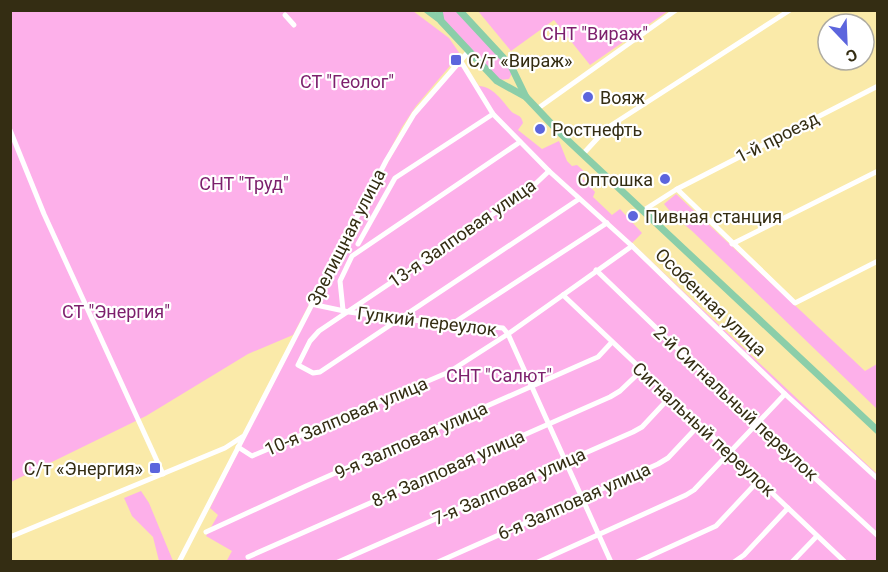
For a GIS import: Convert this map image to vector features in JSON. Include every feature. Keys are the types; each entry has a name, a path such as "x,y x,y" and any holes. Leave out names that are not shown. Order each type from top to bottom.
{"main road":[{"path":"427,10 441,21 497,81 526,97"},
{"path":"439,10 441,21"},
{"path":"459,10 511,66 526,97 537,109 878,431"},
{"path":"501,83 509,82 514,72"}],"street":[{"path":"537,109 676,10"},
{"path":"583,154 607,128 790,10"},
{"path":"285,15 294,25"},
{"name":"Зрелищная улица","path":"179,561 386,161 414,114 469,51"},
{"name":"Особенная улица","path":"460,60 493,114 520,142 632,246 785,394 878,479"},
{"name":"1-й проезд","path":"644,210 677,189 878,86"},
{"path":"358,244 395,178 493,114"},
{"path":"10,130 44,214 163,474"},
{"path":"346,311 340,281 352,256 520,142"},
{"name":"13-я Залповая улица","path":"400,319 317,374 297,365 310,340 320,331 346,311 530,189 549,171"},
{"path":"732,244 878,171"},
{"path":"677,189 795,303 878,261"},
{"path":"400,319 579,199"},
{"path":"454,323 607,223"},
{"name":"10-я Залповая улица","path":"238,447 252,456 449,372 508,334 632,246"},
{"name":"2-й Сигнальный переулок","path":"596,270 756,424 878,536"},
{"name":"Сигнальный переулок","path":"563,295 845,561"},
{"name":"Гулкий переулок","path":"312,304 400,319 503,327 611,561"},
{"name":"9-я Залповая улица","path":"206,532 598,357 612,342"},
{"name":"8-я Залповая улица","path":"248,557 610,397 620,391 642,370"},
{"path":"538,561 694,490 785,394"},
{"name":"7-я Залповая улица","path":"338,561 642,427 670,397"},
{"name":"6-я Залповая улица","path":"438,561 668,458 699,425"},
{"path":"10,537 225,448 243,436"},
{"path":"637,561 716,526 759,480"},
{"path":"734,561 744,555 788,508"},
{"path":"792,561 817,536"}],"green space":[{"path":"11,11 413,11 449,38 460,54 416,106 402,127 293,335 248,354 146,416 11,482"},
{"path":"442,11 456,11 510,68 512,73 509,79 500,80 442,19"},
{"name":"СНТ \"Вираж\"","path":"478,11 668,11 590,65 554,20 511,51"},
{"name":"СНТ \"Салют\"","path":"462,61 479,86 493,91 512,112 521,118 523,123 518,130 542,149 559,141 567,161 572,166 577,165 586,173 582,178 595,192 593,197 612,215 620,209 642,233 632,243 877,474 877,561 226,562 232,551 206,536 218,515 210,508 383,171 418,110"},
{"path":"676,194 865,371 877,364 877,409 674,216 664,204"},
{"path":"141,491 149,503 173,561 159,561 153,537 132,516 124,498"}],"place":[{"name":"С/т «Вираж»","path":"456,60"},
{"name":"Вояж","path":"588,97"},
{"name":"Ростнефть","path":"540,129"},
{"name":"Оптошка","path":"665,179"},
{"name":"Пивная станция","path":"633,216"},
{"name":"С/т «Энергия»","path":"155,468"}],"park label":[{"name":"СТ \"Геолог\"","path":"347,81"},
{"name":"СНТ \"Труд\"","path":"244,183"},
{"name":"СТ \"Энергия\"","path":"116,311"}]}
